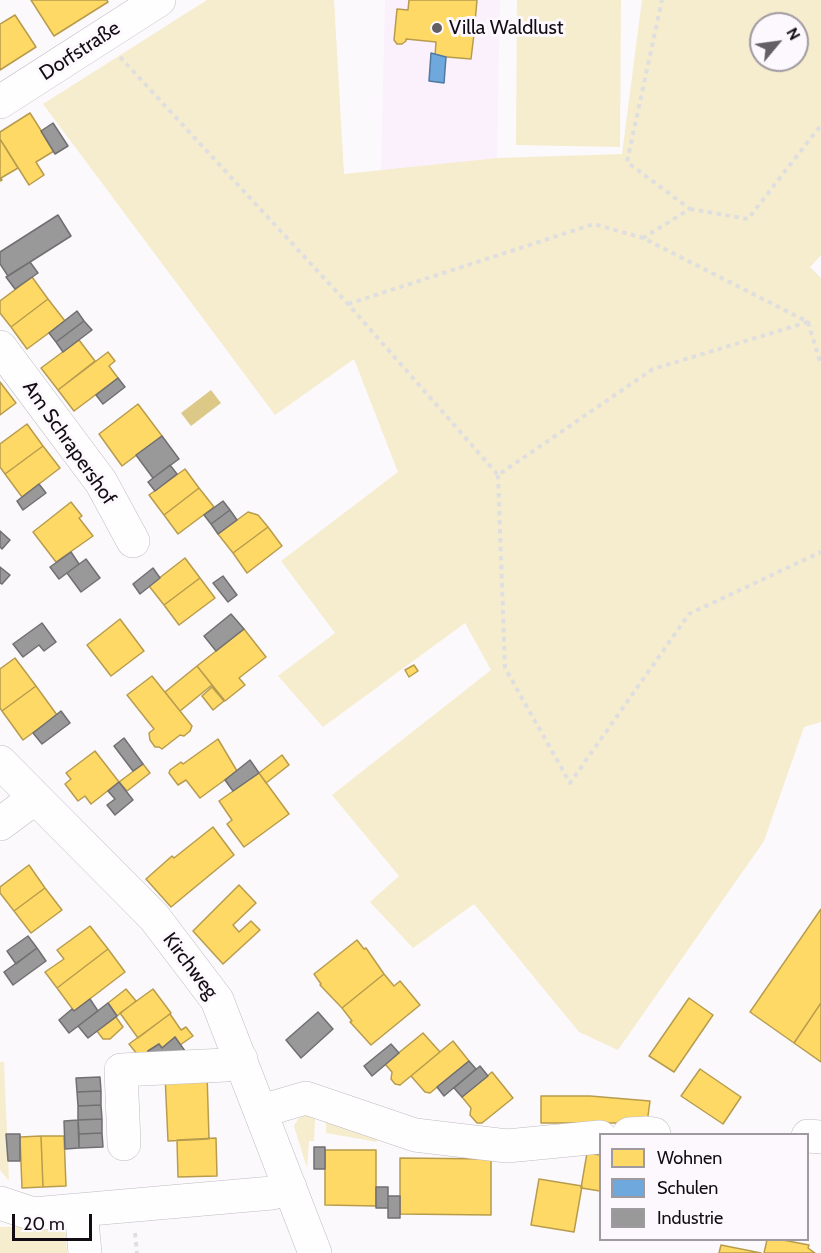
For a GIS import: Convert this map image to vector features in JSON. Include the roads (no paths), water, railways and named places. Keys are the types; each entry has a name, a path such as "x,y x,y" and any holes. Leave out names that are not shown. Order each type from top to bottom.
{"street":[{"name":"Dorfstraße","path":"0,102 159,0"},
{"name":"Am Schrapershof","path":"0,347 101,482 133,541"},
{"name":"Kirchweg","path":"0,762 154,917 217,1000 315,1253"},
{"path":"0,824 35,798"},
{"path":"124,1144 121,1070 226,1065 241,1059"},
{"path":"261,1111 306,1098 415,1136 507,1146 599,1137"},
{"path":"0,1203 33,1214 272,1193 290,1186"},
{"path":"81,1210 85,1253"}],"place":[{"name":"Villa Waldlust","path":"437,28"}]}
